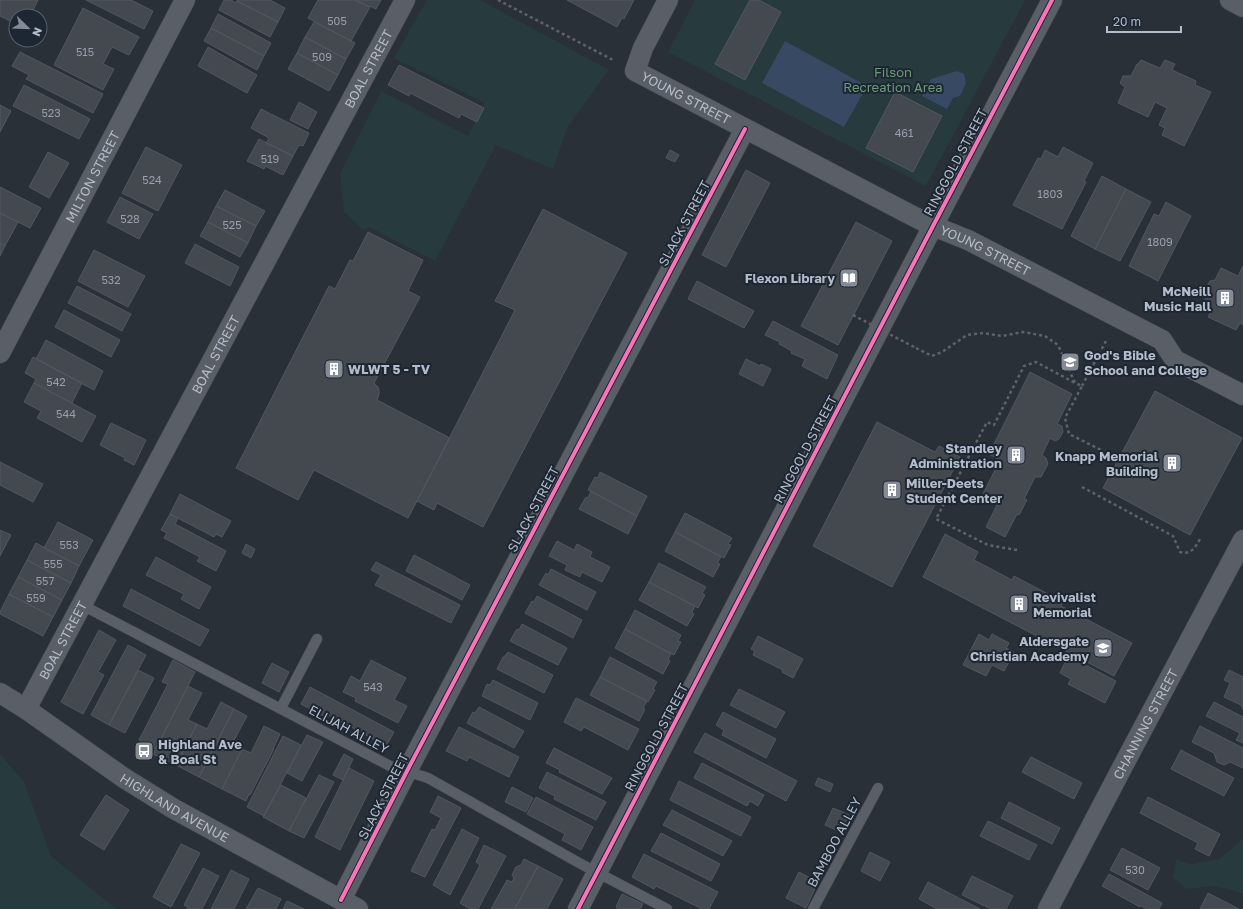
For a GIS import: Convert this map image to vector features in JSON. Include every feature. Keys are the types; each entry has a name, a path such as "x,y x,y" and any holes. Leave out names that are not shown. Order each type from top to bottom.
{"street":[{"name":"MILTON STREET","path":"0,353 185,0"},
{"name":"BOAL STREET","path":"26,709 405,0"},
{"name":"YOUNG STREET","path":"668,0 643,48 635,71 933,226 968,240 1162,340 1175,360 1243,395"},
{"name":"RINGGOLD STREET","path":"578,909 1052,0"},
{"path":"1230,0 1243,7"},
{"name":"SLACK STREET","path":"349,904 407,771 745,129"},
{"name":"CHANNING STREET","path":"1048,909 1243,540"},
{"name":"HIGHLAND AVENUE","path":"0,693 26,709 124,778 174,809 349,904"}],"lane":[{"name":"ELIJAH ALLEY","path":"82,605 390,766 428,778 667,909"},
{"path":"281,708 318,639"},
{"name":"BAMBOO ALLEY","path":"813,909 878,788"}],"path":[{"path":"498,0 615,61"},
{"path":"853,315 932,356 942,352 967,335 983,333 1002,336 1023,332 1045,336 1058,346 1075,383"},
{"path":"1101,450 1069,434 1065,418 1107,339"},
{"path":"1017,550 988,545 936,519 987,422 994,425 1024,366 1036,362 1082,386"},
{"path":"1082,487 1173,536 1180,552 1186,553 1192,551 1200,539"}],"green space":[{"path":"427,0 480,0 609,70 568,126 553,169 496,145 435,261 369,227 363,230 344,212 340,174 381,91 468,136 485,103 394,58"},
{"name":"Filson Recreation Area","path":"695,0 1025,0 926,186 668,52"},
{"path":"0,754 24,782 51,856 116,909 0,909"},
{"path":"1243,839 1243,893 1214,886 1187,889 1173,878 1176,860 1192,864 1219,859"}],"water":[{"path":"785,41 867,86 844,127 762,83"},
{"path":"957,71 964,74 966,83 960,96 953,98 947,109 922,96 931,79"}],"building":[{"path":"0,0 38,0 34,8 8,8 8,20 0,16"},
{"path":"86,0 131,0 153,11 144,29"},
{"path":"224,0 231,0 236,3 237,1 278,22 270,37 219,10"},
{"path":"237,0 270,0 285,8 278,22"},
{"path":"318,0 355,0 370,7 351,41 308,18"},
{"path":"355,0 381,0 376,9"},
{"path":"567,0 634,0 624,19 622,18 617,27"},
{"path":"750,0 759,0 781,12 745,80 715,64"},
{"path":"83,8 139,37 129,55 112,47 103,64 114,69 103,90 54,65"},
{"path":"218,14 271,43 264,56 211,28"},
{"path":"314,22 355,43 346,59 305,37"},
{"path":"211,28 264,56 257,70 204,41"},
{"path":"305,37 346,59 338,75 297,53"},
{"path":"208,47 257,75 247,93 198,66"},
{"path":"20,52 103,94 93,113 26,79 29,75 12,66"},
{"path":"297,53 338,75 329,91 288,69"},
{"path":"1141,60 1160,68 1165,60 1175,64 1172,70 1196,81 1195,85 1211,92 1184,146 1162,135 1165,128 1159,125 1167,108 1155,102 1148,117 1118,103 1125,87 1120,83 1123,76 1131,76 1137,64"},
{"path":"399,65 484,108 477,122 461,114 459,118 410,93 409,96 388,85"},
{"path":"24,85 90,119 79,139 13,106"},
{"path":"895,92 942,116 913,172 866,148"},
{"path":"299,102 317,112 308,129 290,120"},
{"path":"0,105 11,111 0,132"},
{"path":"261,109 309,133 303,146 299,145 293,156 266,143 269,138 251,128"},
{"path":"259,139 293,156 283,175 265,166 264,169 247,161"},
{"path":"146,147 182,165 158,211 122,193"},
{"path":"1063,147 1093,163 1084,181 1086,182 1062,229 1013,205 1038,158 1041,159 1045,150 1058,157"},
{"path":"670,150 679,155 675,162 666,158"},
{"path":"48,152 69,163 49,198 29,187"},
{"path":"746,170 770,183 726,267 702,255"},
{"path":"1102,176 1126,189 1095,249 1071,236"},
{"path":"0,187 41,208 30,228 0,213"},
{"path":"1126,189 1151,202 1120,261 1095,249"},
{"path":"225,190 265,211 256,226 216,206"},
{"path":"120,197 153,214 139,239 107,222"},
{"path":"1166,202 1191,216 1158,281 1129,266 1154,214 1159,216"},
{"path":"216,206 256,226 248,243 208,222"},
{"path":"543,209 627,253 483,527 437,503 434,510 417,501 515,310 495,301"},
{"path":"0,213 18,222 5,246 0,243"},
{"path":"208,222 248,243 240,257 200,236"},
{"name":"Flexon Library","path":"856,222 892,241 838,345 801,326"},
{"name":"WLWT 5 - TV","path":"368,232 423,260 408,291 420,297 374,383 379,390 377,400 450,438 408,518 314,470 298,500 236,468 329,286 335,289 350,260 353,261"},
{"path":"0,243 5,246 0,256"},
{"path":"195,244 239,267 230,286 185,263"},
{"path":"94,250 145,276 128,307 78,281"},
{"name":"McNeill Music Hall","path":"1243,266 1243,325 1240,323 1236,330 1208,317 1212,309 1203,304 1209,292 1206,289 1210,281 1215,280 1221,268 1238,276"},
{"path":"697,281 754,311 744,328 688,299"},
{"path":"77,286 131,314 122,331 68,303"},
{"path":"64,310 120,340 111,357 55,327"},
{"path":"773,321 838,355 827,379 802,366 805,359 791,353 792,351 779,344 780,342 765,335"},
{"path":"46,340 103,371 94,390 36,359"},
{"path":"33,357 82,383 72,403 34,383 36,379 25,373"},
{"path":"746,359 760,366 761,364 771,369 763,386 739,374"},
{"name":"Standley Administration","path":"1030,372 1072,394 1057,424 1062,426 1063,432 1059,439 1055,441 1050,438 1042,455 1046,458 1048,464 1041,477 1035,477 1024,499 1027,500 1019,515 1017,514 1005,537 986,527 997,505 982,496 1000,460 989,454"},
{"path":"34,383 96,416 82,442 37,418 41,411 24,402"},
{"name":"Knapp Memorial Building","path":"1155,391 1242,438 1190,535 1103,488"},
{"name":"Miller-Deets Student Center","path":"877,422 935,452 939,446 960,457 892,587 813,546"},
{"path":"111,423 146,440 134,465 124,460 125,458 100,445"},
{"path":"0,462 43,484 33,502 0,485"},
{"path":"600,472 647,496 637,516 588,490 595,477 598,478"},
{"path":"591,491 637,516 628,534 579,509 586,497 588,498"},
{"path":"180,494 231,521 222,537 216,534 214,537 170,514"},
{"path":"685,513 732,538 728,544 731,545 724,558 675,532"},
{"path":"170,514 178,518 175,524 226,551 216,571 197,561 200,557 164,538 167,533 161,530"},
{"path":"58,522 93,540 79,566 44,548"},
{"path":"0,530 11,535 0,556"},
{"path":"675,532 721,557 717,563 720,564 713,577 665,551"},
{"name":"Revivalist Memorial","path":"945,534 978,552 974,560 1012,580 1014,576 1063,602 1061,606 1132,643 1114,676 923,577"},
{"path":"557,541 574,550 577,544 592,552 590,557 610,567 602,582 582,572 580,577 565,570 567,565 549,556"},
{"path":"36,543 79,566 71,583 27,560"},
{"path":"246,544 255,549 251,558 242,553"},
{"path":"414,555 470,585 462,600 406,571"},
{"path":"156,557 211,587 199,609 181,599 184,594 146,575"},
{"path":"27,560 71,583 62,600 18,577"},
{"path":"376,562 460,605 451,623 375,585 381,575 371,570"},
{"path":"659,563 706,587 702,593 705,595 698,608 649,582"},
{"path":"551,569 596,592 587,610 539,585 546,573 548,575"},
{"path":"18,577 62,600 53,617 9,594"},
{"path":"649,582 695,606 692,612 694,614 687,626 639,600"},
{"path":"131,589 209,630 200,646 123,606"},
{"path":"9,594 53,617 43,636 0,614"},
{"path":"537,596 582,620 573,638 525,613 532,601 534,602"},
{"path":"635,610 681,635 678,641 681,642 674,655 625,629"},
{"path":"522,624 567,648 558,665 510,641 517,629 519,630"},
{"path":"625,629 671,654 668,660 670,661 663,674 615,648"},
{"path":"99,630 116,640 98,672 104,675 83,714 61,702"},
{"path":"979,634 989,640 992,634 1009,643 1006,648 1014,652 1004,671 992,665 986,676 963,665"},
{"path":"758,636 803,659 793,678 782,672 783,670 753,655 755,651 751,649"},
{"path":"128,645 146,655 109,725 91,715"},
{"path":"508,652 553,675 544,693 497,669 503,657"},
{"path":"1068,656 1116,681 1105,703 1068,684 1071,679 1060,673"},
{"path":"610,657 657,682 653,689 655,690 648,702 600,677"},
{"path":"173,660 195,672 156,749 139,740 168,684 162,682"},
{"path":"371,660 406,678 394,700 407,706 398,723 355,701 356,698 343,692 351,676 360,681"},
{"path":"272,663 289,672 279,692 262,683"},
{"path":"138,670 154,678 125,733 109,725"},
{"path":"1229,670 1243,677 1243,709 1241,705 1224,697 1230,683 1224,680"},
{"path":"600,677 647,701 639,721 590,695"},
{"path":"493,680 538,703 530,720 482,696 487,684 490,685"},
{"path":"188,686 202,693 188,720 197,724 176,765 153,754"},
{"path":"310,687 394,732 386,746 329,715 327,718 301,704"},
{"path":"739,689 785,712 776,728 730,705"},
{"path":"576,698 639,729 628,750 584,727 581,731 564,722"},
{"path":"221,702 234,709 199,777 176,765 197,724 207,729"},
{"path":"1214,702 1243,717 1243,743 1236,740 1240,733 1206,716"},
{"path":"479,707 524,731 514,748 467,723 473,712 475,713"},
{"path":"234,709 247,716 232,744 242,749 222,789 199,777"},
{"path":"723,712 776,739 766,758 722,735 724,730 716,725"},
{"path":"264,726 280,734 274,749 246,801 222,789 242,749 251,753"},
{"path":"1200,726 1243,748 1243,768 1230,762 1224,765 1217,762 1214,753 1192,742"},
{"path":"459,727 519,757 509,777 469,757 467,761 446,751"},
{"path":"705,733 797,781 786,801 694,752"},
{"path":"307,735 323,742 302,781 287,773"},
{"path":"283,736 301,745 264,816 247,807"},
{"path":"554,748 612,778 602,794 559,772 560,770 546,763"},
{"path":"1181,750 1234,778 1224,796 1171,769"},
{"path":"344,754 353,759 343,780 333,775"},
{"path":"1031,757 1082,783 1074,799 1022,772"},
{"path":"702,763 764,795 758,806 750,801 747,806 694,778"},
{"path":"349,768 374,781 340,850 315,837"},
{"path":"547,772 606,802 596,820 554,799 555,796 539,788"},
{"path":"319,775 334,782 304,838 289,831"},
{"path":"818,778 833,784 830,792 815,785"},
{"path":"679,781 751,817 741,836 670,800"},
{"path":"281,785 306,798 289,831 263,817"},
{"path":"512,787 533,798 526,812 505,802"},
{"path":"106,795 129,810 104,850 80,835"},
{"path":"438,796 461,808 425,877 411,871 432,829 435,830 441,818 430,812"},
{"path":"536,797 593,827 581,850 562,840 565,834 527,814"},
{"path":"1148,797 1220,834 1209,856 1195,849 1198,843 1140,813"},
{"path":"1009,802 1060,828 1052,844 1001,818"},
{"path":"833,808 849,815 841,832 825,825"},
{"path":"672,810 732,841 723,856 663,825"},
{"path":"988,821 1037,845 1029,860 980,836"},
{"path":"462,829 479,838 450,895 433,885"},
{"path":"661,833 720,864 711,881 651,851"},
{"path":"181,844 200,853 171,907 153,897"},
{"path":"484,845 506,856 478,909 470,909 460,903 480,865 476,862"},
{"path":"1122,848 1160,868 1148,890 1110,870"},
{"path":"870,852 890,862 880,881 861,871"},
{"path":"644,854 718,892 709,909 702,909 656,886 654,889 632,877"},
{"path":"524,859 538,866 515,909 491,909 507,880 512,882 514,878 512,875 516,867 521,865"},
{"path":"538,866 563,879 547,909 515,909"},
{"path":"203,868 219,876 202,909 187,909 188,907 184,905"},
{"path":"231,870 249,879 234,909 211,909"},
{"path":"799,872 818,882 806,908 786,898"},
{"path":"1109,874 1162,903 1159,909 1146,909 1140,905 1140,907 1102,886"},
{"path":"972,876 1013,896 1006,909 991,909 962,895"},
{"path":"928,882 980,909 937,909 919,899"},
{"path":"258,888 281,899 276,909 246,909"},
{"path":"1208,893 1239,909 1200,909"},
{"path":"622,894 643,904 640,909 619,909 616,907"},
{"path":"287,901 304,909 283,909"}],"cycle path":[{"path":"578,909 1052,0"},
{"path":"341,900 407,771 745,129"}],"place":[{"name":"Flexon Library","path":"849,278"},
{"name":"McNeill Music Hall","path":"1225,298"},
{"name":"God's Bible School and College","path":"1070,362"},
{"name":"WLWT 5 - TV","path":"334,369"},
{"name":"Standley Administration","path":"1016,455"},
{"name":"Knapp Memorial Building","path":"1172,463"},
{"name":"Miller-Deets Student Center","path":"892,490"},
{"name":"Revivalist Memorial","path":"1019,604"},
{"name":"Aldersgate Christian Academy","path":"1103,648"},
{"name":"Highland Ave & Boal St","path":"144,751"}]}
